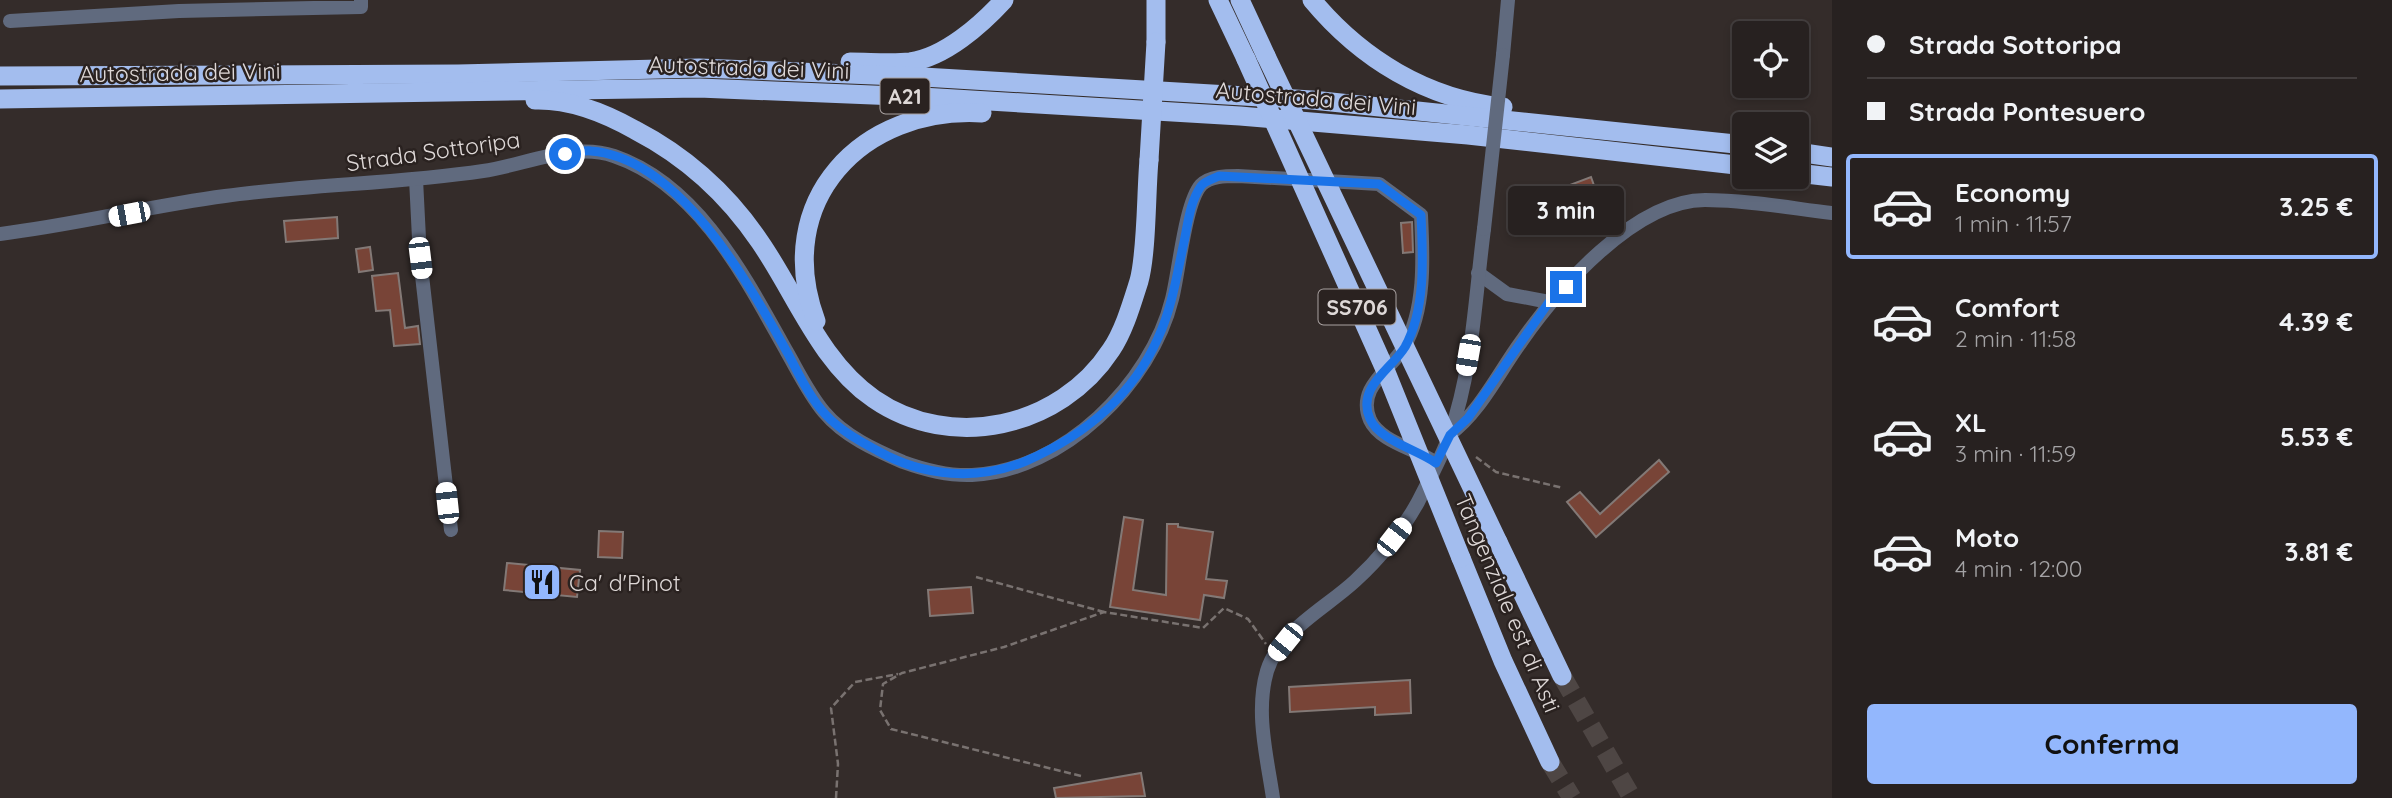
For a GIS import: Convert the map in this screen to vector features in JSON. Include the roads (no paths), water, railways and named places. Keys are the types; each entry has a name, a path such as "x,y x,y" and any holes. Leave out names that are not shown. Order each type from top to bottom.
{"highway":[{"path":"699,68 807,62 912,62 958,42 1004,0"},
{"path":"62,99 179,104 543,100 587,108 651,138 688,162 723,193 760,242 829,354 848,377 873,399 909,419 944,427 979,429 1002,424 1053,405 1083,382 1112,349 1127,314 1140,278 1156,42 1156,0"},
{"name":"Tangenziale est di Asti","path":"1218,0 1247,59 1384,367 1503,661 1550,762"},
{"name":"Tangenziale est di Asti","path":"1240,0 1562,676"},
{"path":"1312,0 1342,33 1377,60 1409,80 1446,95 1482,105 1684,126 1732,142"},
{"name":"Autostrada dei Vini","path":"0,76 458,74 699,68 923,77 1312,100 1732,143"},
{"name":"Autostrada dei Vini","path":"0,99 699,88 922,97 1240,116 1468,135 1732,165"},
{"path":"829,354 813,311 805,270 806,235 822,191 834,171 861,144 888,129 922,118 965,112 1205,126 1240,116"},
{"path":"1809,154 1832,157"},
{"path":"1809,174 1832,177"}],"street":[{"path":"10,21 179,11 361,7 360,0"},
{"path":"1273,798 1262,712 1264,687 1274,655 1382,553 1406,521 1450,435 1464,378 1484,229 1508,0"},
{"name":"Strada Sottoripa","path":"0,234 226,196 486,171 590,150 633,164 680,198 708,226 741,272 809,392 826,415 848,433 884,454 919,468 973,475 1007,469 1045,452 1100,418 1125,391 1158,339 1172,302 1192,204 1202,184 1219,176 1379,184 1421,215 1424,261 1410,335 1403,349 1373,383 1368,410 1376,428 1387,438 1423,453 1436,463"},
{"path":"416,179 420,258 451,530"},
{"path":"1450,435 1468,418 1549,302 1633,224 1675,204 1703,200 1832,213"},
{"path":"1478,273 1507,294 1549,302"}],"tunnel":[{"path":"1562,676 1632,798"},
{"path":"1550,762 1572,798"}],"place":[{"name":"Ca' d'Pinot","path":"542,582"}]}
